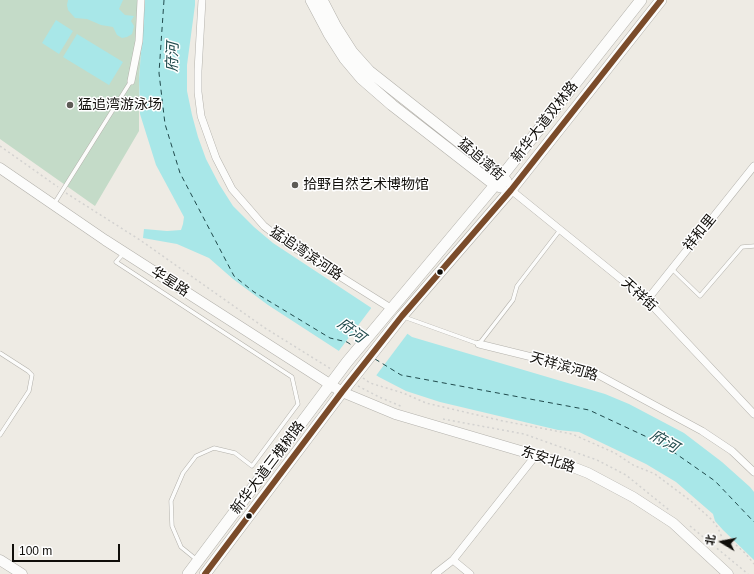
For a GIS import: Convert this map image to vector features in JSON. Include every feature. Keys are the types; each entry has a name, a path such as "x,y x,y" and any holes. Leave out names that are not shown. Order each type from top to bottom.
{"main road":[{"name":"猛追湾街","path":"311,0 329,34 345,59 361,78 392,105 495,185 511,190"},
{"name":"猛追湾街","path":"322,0 336,27 352,52 369,71 502,176 511,190"},
{"name":"新华大道双林路","path":"358,372 400,319 511,190 661,0"},
{"name":"新华大道双林路","path":"347,362 495,185 639,1"},
{"name":"新华大道三槐树路","path":"188,574 347,362"},
{"name":"新华大道三槐树路","path":"205,574 358,372"}],"street":[{"path":"131,81 139,41 141,0"},
{"name":"猛追湾滨河路","path":"202,0 198,71 198,92 201,116 216,158 232,189 264,226 282,240 389,313"},
{"name":"祥和里","path":"647,300 754,166"},
{"name":"华星路","path":"0,168 124,253 342,392"},
{"name":"天祥街","path":"511,190 647,300 754,414"},
{"name":"天祥滨河路","path":"479,344 593,372 702,431 732,451 754,472"},
{"name":"东安北路","path":"342,392 395,414 536,455 588,473 633,497 673,523 728,574"},
{"path":"435,574 453,560 536,455"},
{"path":"0,560 22,574"},
{"path":"453,560 470,574"}],"lane":[{"path":"54,204 131,81"},
{"path":"479,344 513,300 517,286 561,230"},
{"path":"672,269 700,296 742,247 754,246"},
{"path":"124,253 116,262 292,377 298,404 252,466 235,453 214,448 196,456 182,473 171,501 172,526 181,547 198,561"},
{"name":"天祥滨河路","path":"400,319 479,344"},
{"path":"0,352 28,371 32,376 29,391 0,435"}],"path":[{"path":"358,372 370,383 403,393 426,403 503,421 572,434 615,452 633,465 655,474 692,502 711,519 718,528 723,540 736,545 754,564"}],"green space":[{"name":"猛追湾游泳场","path":"0,0 145,0 139,79 139,131 95,206 0,139"}],"water":[{"path":"68,0 123,0 119,9 125,15 134,16 131,21 134,26 132,34 122,38 117,35 113,27 101,25 87,19 75,18 68,10"},
{"name":"府河","path":"145,0 195,0 187,65 187,91 192,115 206,159 219,184 233,206 254,227 273,243 370,307 412,337 605,394 629,404 684,433 722,462 754,492 754,560 723,530 715,521 713,514 676,482 646,464 579,432 558,430 440,402 406,391 379,377 268,305 233,279 209,258 177,244 143,238 144,229 167,231 181,230 184,217 156,165 140,114 139,79"},
{"path":"56,20 73,31 59,54 42,43"},
{"path":"77,34 123,62 109,85 63,57"}],"pier":[{"path":"372,307 408,333 375,377 338,352"}],"ferry route":[{"path":"164,0 159,73 165,124 180,173 234,276 254,292 330,338 347,342 353,346"},
{"path":"375,359 401,375 589,410 662,444 715,481 754,522"}],"transit line":[{"path":"205,574 342,392 402,316 511,190 661,0"}],"place":[{"name":"猛追湾游泳场","path":"70,105"},
{"name":"拾野自然艺术博物馆","path":"295,185"}]}
